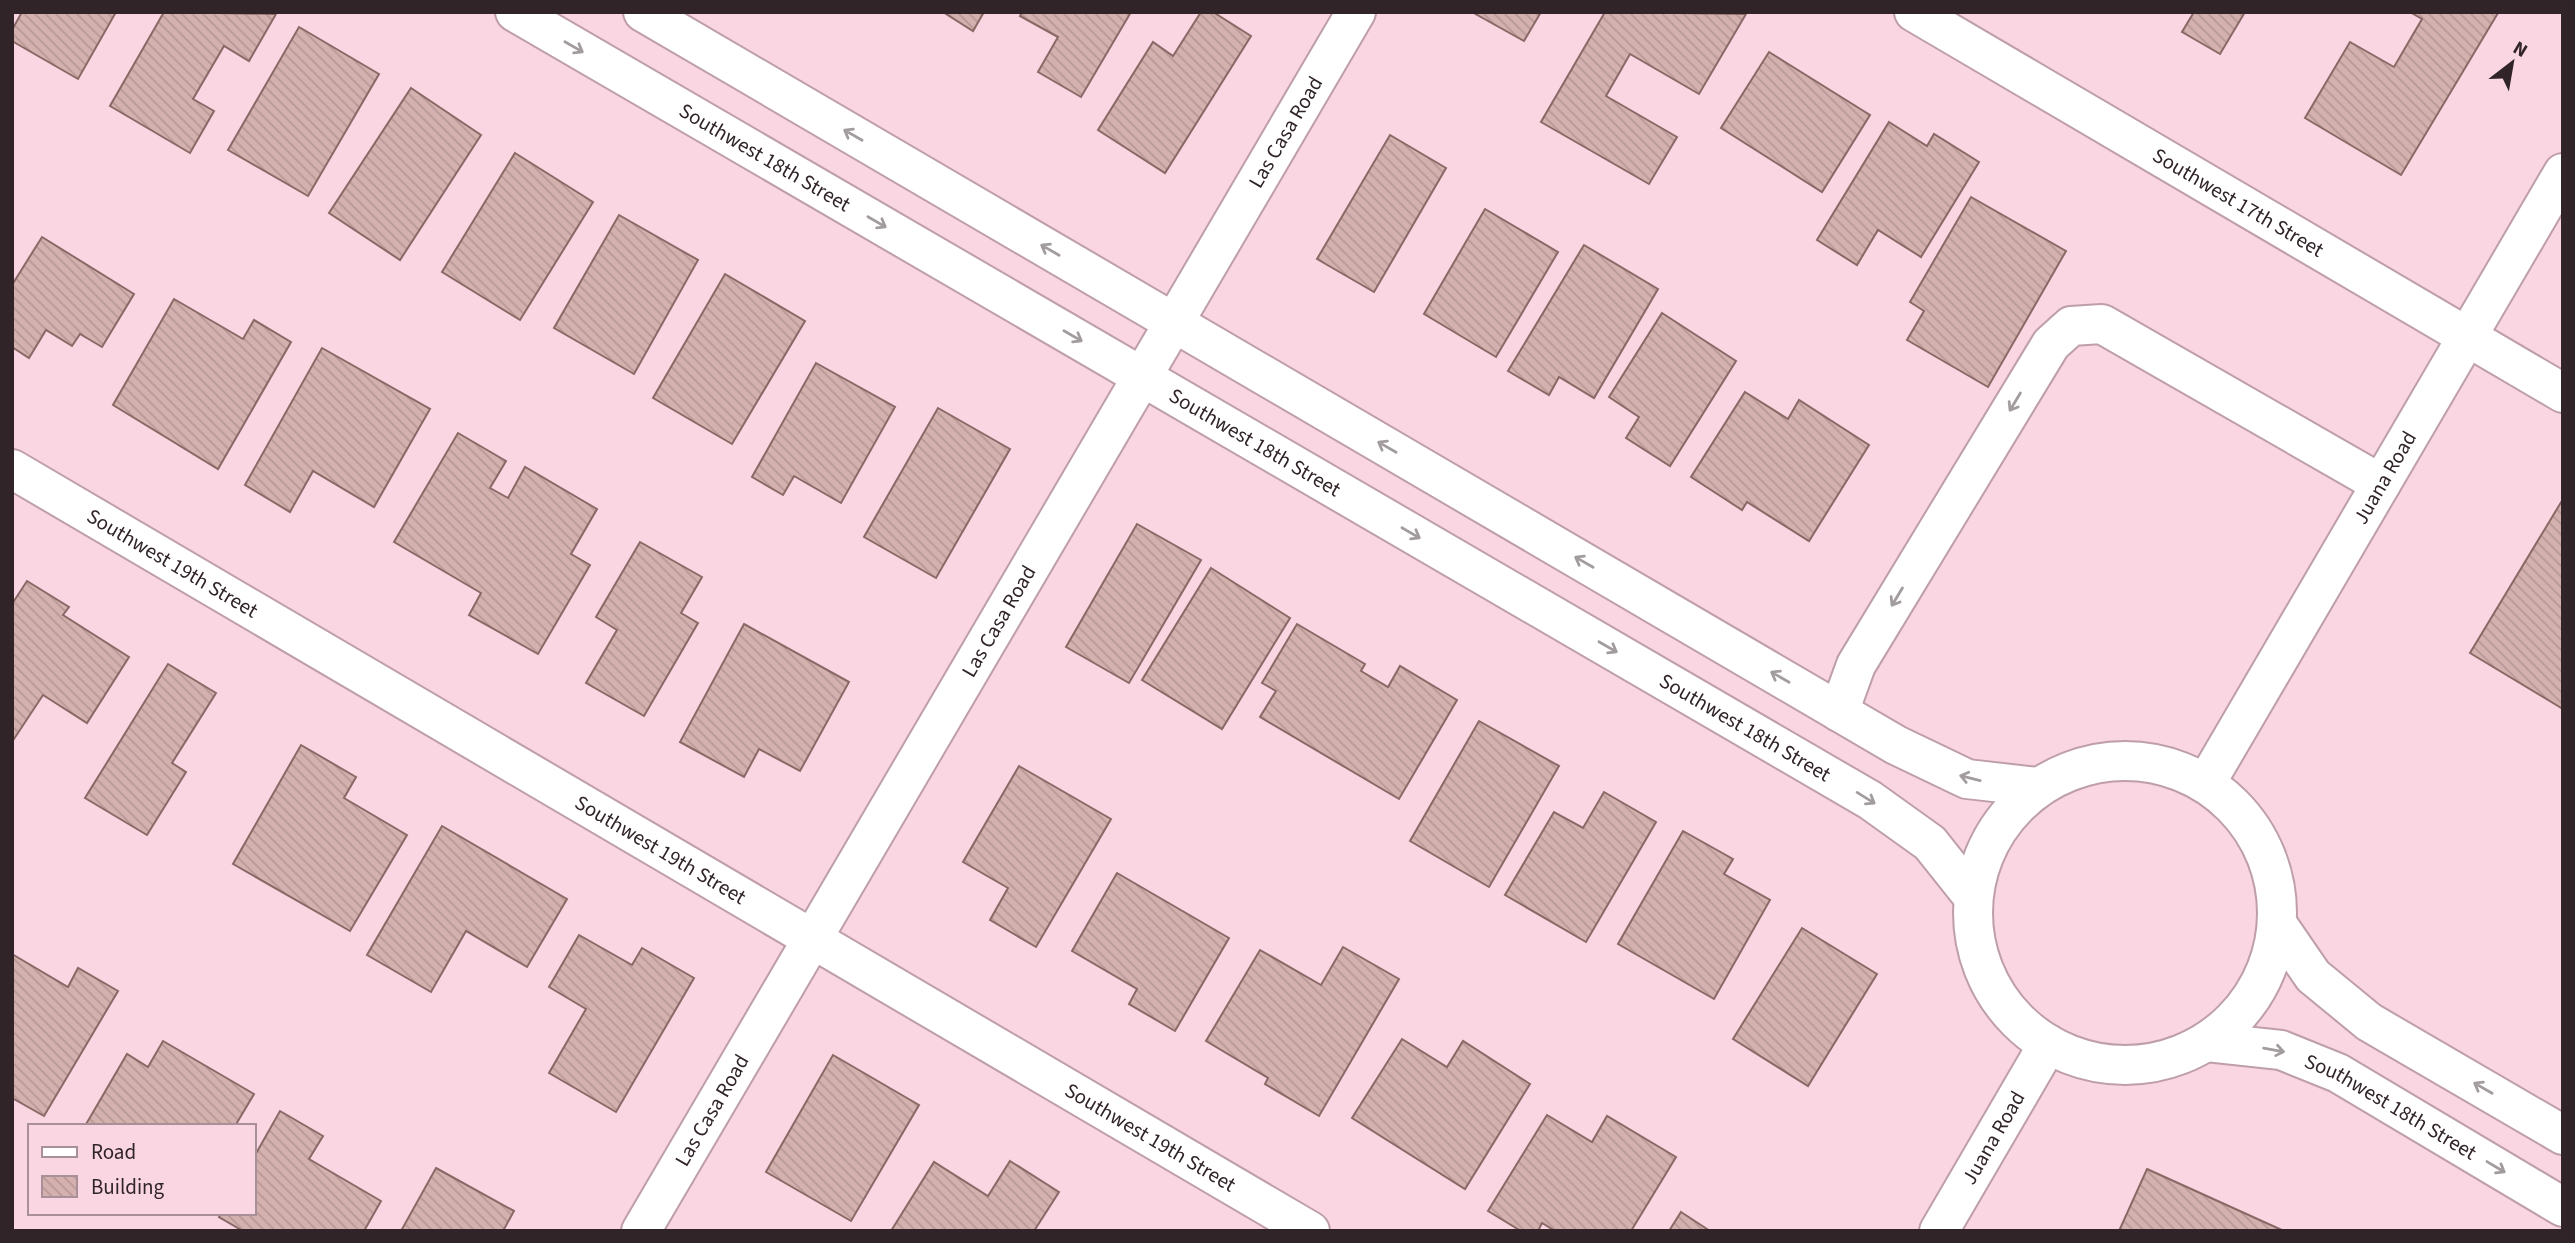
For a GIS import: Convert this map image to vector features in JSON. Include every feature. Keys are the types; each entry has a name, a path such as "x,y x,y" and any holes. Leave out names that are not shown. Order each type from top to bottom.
{"main road":[{"name":"Southwest 18th Street","path":"515,12 1870,800 1930,843 1973,897"},
{"path":"643,12 1896,745 1967,779 2038,787"},
{"name":"Las Casa Road","path":"641,1231 1172,321 1356,12"},
{"name":"Southwest 17th Street","path":"1914,12 2563,393"},
{"name":"Juana Road","path":"2206,783 2563,173"},
{"path":"1807,764 1839,712 1856,665 2051,344 2071,326 2102,324 2381,484"},
{"name":"Southwest 19th Street","path":"12,469 1310,1231"},
{"path":"2138,760 2173,768 2206,783 2238,810 2261,844 2275,883 2278,925 2271,960 2256,992 2234,1019 2207,1042 2174,1057 2127,1066 2100,1063 2048,1044 2014,1017 1989,981 1975,940 1973,897 1979,864 1993,834 2012,808 2038,787 2069,770 2104,761 2138,760"},
{"path":"2278,925 2313,976 2370,1022 2563,1135"},
{"name":"Southwest 18th Street","path":"2207,1042 2281,1050 2338,1073 2563,1207"},
{"name":"Juana Road","path":"1940,1231 2048,1044"}],"building":[{"path":"22,12 116,12 78,79 12,41 12,30"},
{"path":"164,12 276,14 249,61 224,46 193,99 214,111 190,153 110,106"},
{"path":"943,12 984,12 973,31"},
{"path":"1022,12 1131,12 1081,97 1038,72 1058,37 1020,16"},
{"path":"1201,12 1213,12 1251,36 1165,173 1098,130 1153,42 1173,56"},
{"path":"1472,12 1541,12 1524,41"},
{"path":"1605,12 1746,14 1699,94 1630,54 1606,96 1677,137 1649,184 1541,122"},
{"path":"2194,12 2245,12 2220,54 2182,32"},
{"path":"2410,12 2498,13 2401,175 2305,118 2350,42 2394,67 2422,19"},
{"path":"299,27 379,74 308,196 228,150"},
{"path":"1769,52 1870,115 1822,192 1721,128"},
{"path":"411,88 481,135 400,260 329,213"},
{"path":"1889,122 1927,146 1934,134 1979,162 1921,257 1878,230 1857,265 1817,240"},
{"path":"1390,135 1446,168 1374,292 1317,259"},
{"path":"515,153 593,202 520,320 442,272"},
{"path":"1971,197 2066,251 1988,387 1907,340 1924,311 1910,302"},
{"path":"1485,209 1558,252 1496,357 1424,314"},
{"path":"619,215 698,260 634,374 554,328"},
{"path":"42,237 134,294 102,347 80,334 72,346 46,330 29,358 12,347 12,285"},
{"path":"1584,245 1658,289 1594,398 1559,377 1549,395 1508,371"},
{"path":"725,274 805,321 732,444 653,398"},
{"path":"174,299 243,339 254,320 291,342 218,469 113,405"},
{"path":"1662,313 1736,361 1670,466 1626,438 1639,417 1609,397"},
{"path":"322,348 430,409 374,507 313,471 290,512 245,485"},
{"path":"816,363 895,407 841,503 794,476 783,495 752,477"},
{"path":"1745,392 1788,419 1799,400 1869,445 1809,541 1747,502 1742,510 1691,477"},
{"path":"938,408 1010,449 936,578 864,537"},
{"path":"458,433 506,461 490,488 508,498 525,467 597,509 571,554 590,565 538,654 469,615 481,593 394,542"},
{"path":"2563,499 2563,709 2470,653"},
{"path":"1137,524 1201,560 1129,683 1066,647"},
{"path":"640,542 702,577 681,613 698,623 644,716 586,683 617,630 596,617"},
{"path":"1211,568 1290,618 1222,729 1142,680"},
{"path":"27,581 69,607 63,615 129,657 87,723 43,695 12,742 12,604"},
{"path":"744,624 849,682 800,771 759,749 744,777 680,742"},
{"path":"1297,624 1365,664 1361,671 1388,687 1400,666 1457,700 1399,799 1260,717 1276,691 1262,683"},
{"path":"168,664 216,693 172,763 186,772 147,835 85,798"},
{"path":"1479,721 1559,766 1489,887 1410,841"},
{"path":"301,745 356,777 344,798 407,835 350,931 233,864"},
{"path":"1019,766 1111,819 1036,947 990,920 1008,888 963,862"},
{"path":"1604,792 1656,822 1586,942 1505,895 1554,812 1583,828"},
{"path":"442,826 567,899 527,967 466,931 431,992 367,955"},
{"path":"1683,831 1733,859 1724,874 1770,900 1714,999 1618,944"},
{"path":"1117,873 1229,938 1175,1031 1129,1004 1137,989 1072,951"},
{"path":"1802,928 1877,974 1808,1086 1733,1039"},
{"path":"579,935 632,965 642,948 694,978 616,1112 549,1073 586,1009 549,987"},
{"path":"1343,947 1399,979 1319,1116 1265,1084 1268,1078 1206,1041 1260,950 1321,985"},
{"path":"12,954 68,987 78,968 118,991 44,1116 12,1098"},
{"path":"1402,1039 1447,1067 1463,1041 1530,1084 1465,1189 1352,1118"},
{"path":"163,1041 254,1094 236,1124 86,1124 127,1054 148,1067"},
{"path":"833,1055 919,1105 851,1221 766,1172"},
{"path":"280,1111 323,1136 309,1159 381,1201 364,1231 243,1231 219,1217 256,1215 256,1153"},
{"path":"1547,1115 1592,1142 1607,1116 1676,1157 1631,1231 1555,1231 1542,1223 1538,1231 1521,1231 1488,1211"},
{"path":"1010,1161 1059,1192 1034,1231 891,1231 934,1162 988,1196"},
{"path":"436,1168 514,1211 503,1231 401,1231"},
{"path":"2147,1169 2284,1231 2119,1231"},
{"path":"1681,1212 1710,1231 1669,1231"}]}
